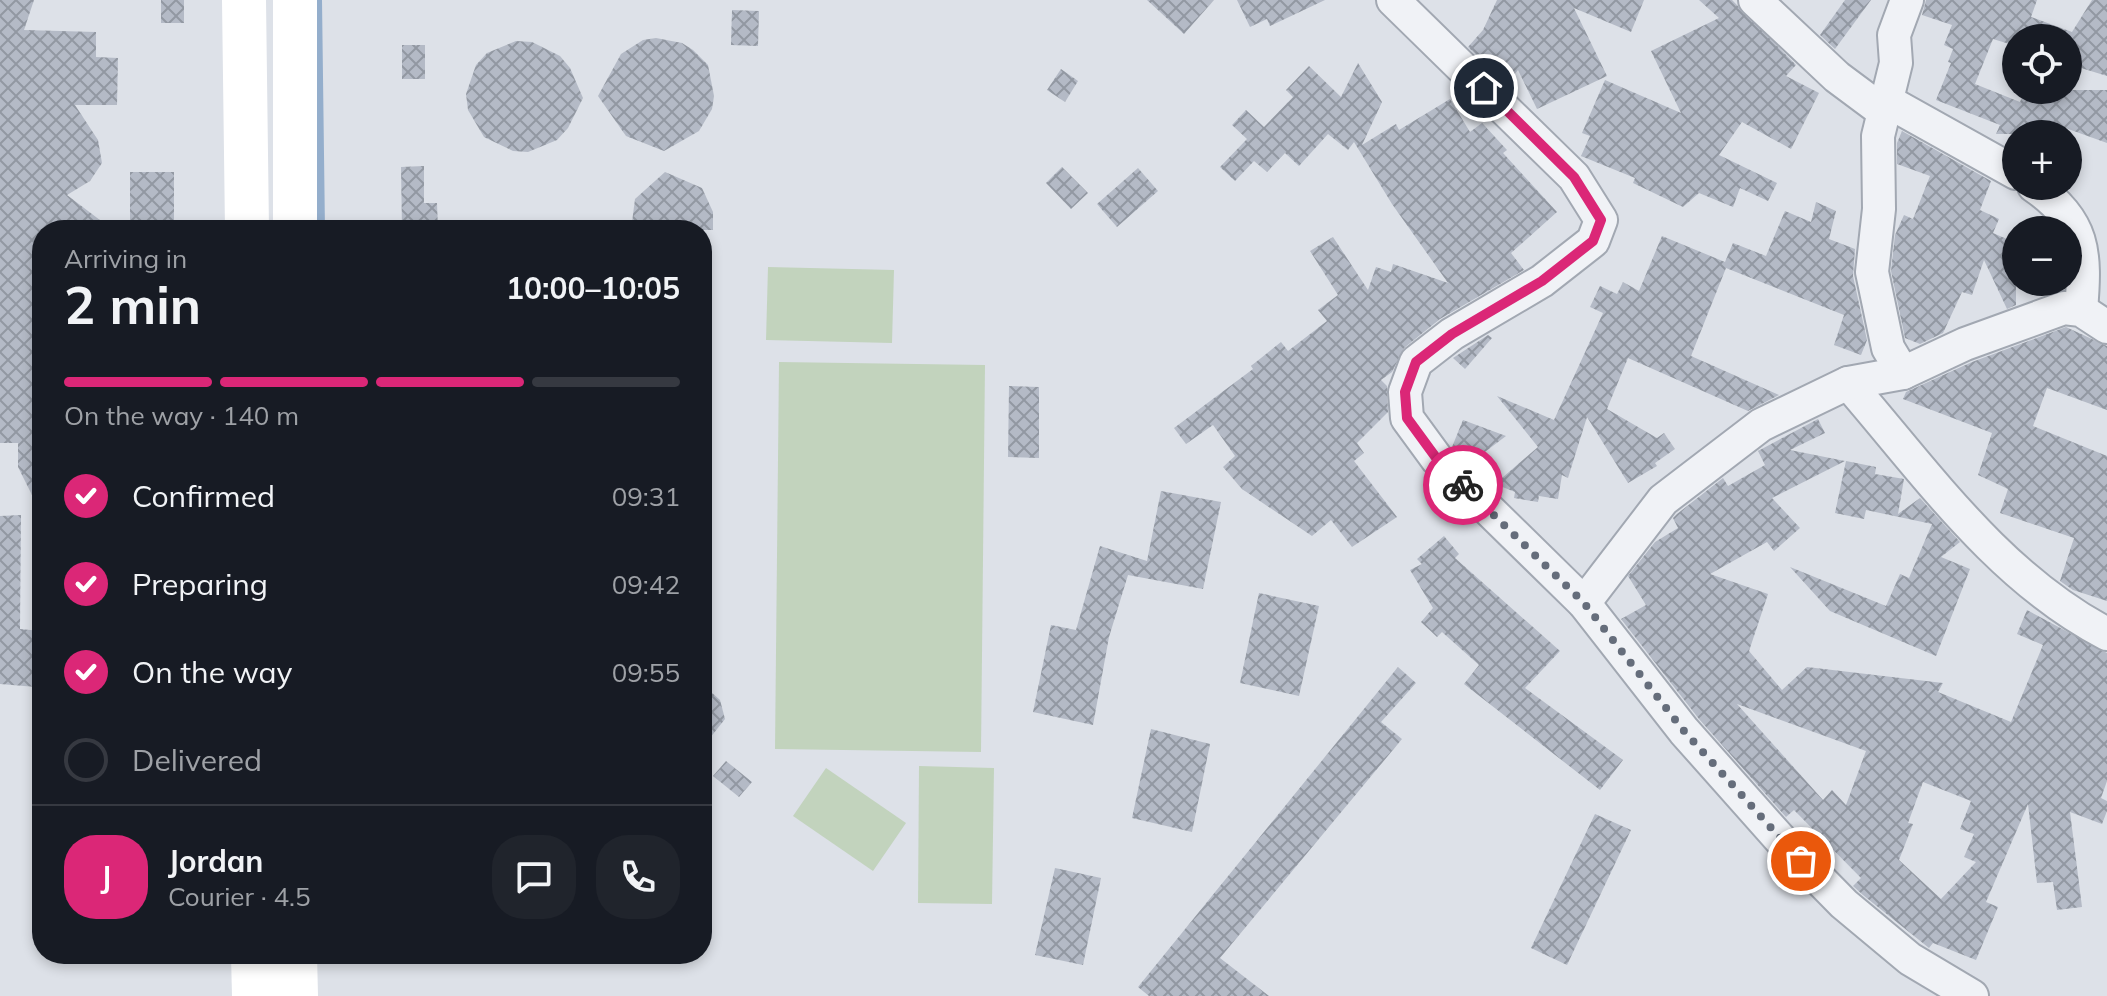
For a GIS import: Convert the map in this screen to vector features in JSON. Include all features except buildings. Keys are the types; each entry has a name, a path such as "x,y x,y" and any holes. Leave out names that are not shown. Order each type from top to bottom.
{"main road":[{"path":"244,0 247,220"},
{"path":"295,0 295,220"},
{"path":"253,964 254,996"},
{"path":"295,964 296,996"}],"street":[{"path":"1393,0 1574,177 1601,220 1593,241 1542,281 1452,334 1416,362 1405,392 1407,418 1437,459 1584,603 1684,731 1780,839 1844,904 1910,959 1972,996"},
{"path":"1755,0 1837,77 1885,106 2002,166"},
{"path":"1903,373 1888,348 1872,272 1879,209 1878,136 1896,63 1894,35 1907,0"},
{"path":"1584,603 1654,510 1685,481 1761,425 1848,383 1903,373 1965,344 2039,316 2064,308 2094,318 2079,236 2069,217 2050,200"},
{"path":"1848,383 1984,539 2017,571 2050,601 2107,634"}],"green space":[{"path":"768,267 894,270 892,343 766,340"},
{"path":"779,362 985,365 981,752 775,749"},
{"path":"919,766 994,768 992,904 918,903"},
{"path":"826,768 906,823 873,871 793,816"}],"waterway":[{"path":"318,0 321,220"}],"way so far":[{"path":"1463,485 1584,603 1684,731 1801,861"}],"route":[{"path":"1463,485 1437,459 1407,418 1405,392 1416,362 1452,334 1542,281 1593,241 1601,220 1574,177 1484,88"}]}
